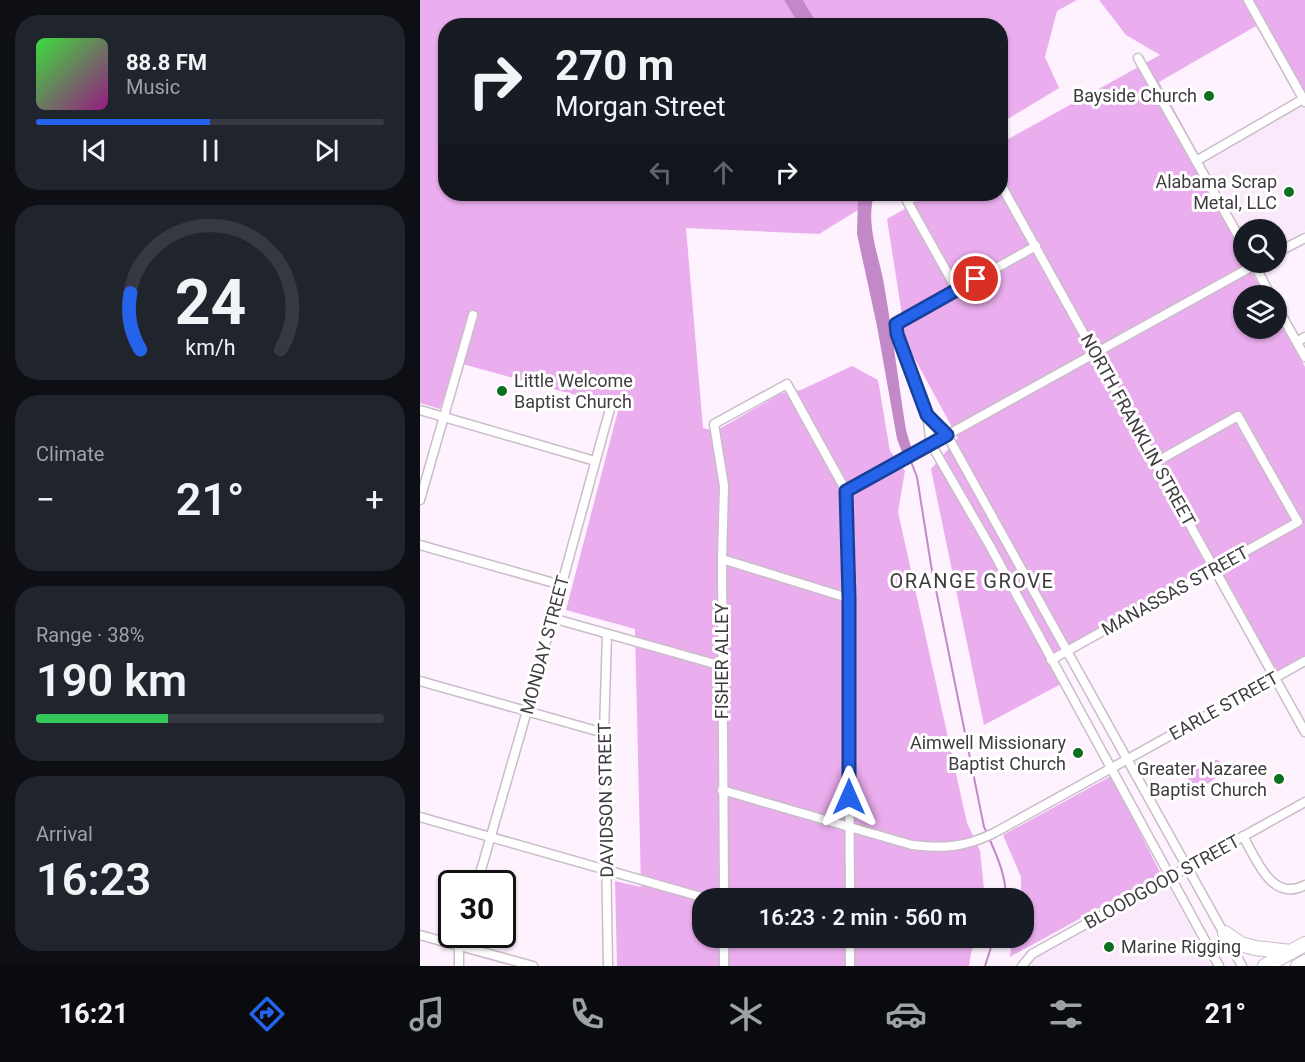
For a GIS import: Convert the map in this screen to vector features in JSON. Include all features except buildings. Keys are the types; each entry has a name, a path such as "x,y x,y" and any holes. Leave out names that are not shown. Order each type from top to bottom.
{"main road":[{"path":"1225,933 1241,944 1291,952"},
{"path":"1265,966 1305,944"},
{"path":"1299,966 1305,962"}],"street":[{"path":"1196,161 1304,100 1248,0"},
{"path":"1138,58 1233,227"},
{"name":"NORTH FRANKLIN STREET","path":"1008,197 1305,732"},
{"path":"907,201 957,290"},
{"path":"1287,247 1305,238"},
{"path":"1036,246 896,324 897,334 927,415 931,444 990,546 1219,966"},
{"path":"850,888 849,598 846,491 1238,273"},
{"path":"420,500 473,315"},
{"path":"1287,320 1301,340 1305,357"},
{"name":"FISHER ALLEY","path":"724,888 722,559 724,486 714,424 787,384 846,491"},
{"name":"MONDAY STREET","path":"481,870 611,405"},
{"path":"420,410 595,460"},
{"path":"927,415 947,435 1242,966"},
{"name":"MANASSAS STREET","path":"1051,660 1298,522 1238,416 1156,462"},
{"path":"420,545 561,585"},
{"path":"722,559 849,598"},
{"path":"552,618 722,666"},
{"name":"DAVIDSON STREET","path":"607,634 604,733 608,966"},
{"name":"EARLE STREET","path":"722,790 912,845 942,848 963,845 981,840 1305,661"},
{"path":"420,681 604,733"},
{"name":"BLOODGOOD STREET","path":"1022,966 1032,954 1305,802"},
{"path":"420,817 692,894"},
{"path":"1243,836 1264,875 1274,884 1284,889 1297,890 1305,885"},
{"path":"420,935 438,940"},
{"path":"459,948 459,966"},
{"path":"466,948 533,966"},
{"path":"724,948 724,966"},
{"path":"848,948 850,966"}],"shaded area":[{"path":"420,0 784,0 795,18 438,18 438,201 858,201 858,210 819,234 686,228 703,428 711,430 721,428 782,393 801,390 852,366 878,380 890,451 905,471 898,512 967,823 980,851 984,888 692,888 692,948 973,948 969,966 617,966 615,881 641,887 635,629 566,610 619,407 455,362 440,409 420,403"},
{"path":"784,0 803,0 814,18 795,18"},
{"path":"803,0 1077,0 1057,11 1045,57 1059,88 1008,119 1008,18 814,18"},
{"path":"1099,0 1305,0 1305,103 1302,105 1256,26 1159,82 1234,219 1233,273 1252,273 1259,285 1233,285 1233,339 1287,339 1287,335 1305,367 1305,657 1277,673 1217,563 1047,657 1061,684 984,725 931,469 958,438 894,321 902,315 887,219 919,201 1008,201 1008,139 1160,55 1126,35"},
{"path":"1305,103 1305,230 1287,240 1287,219 1233,219 1202,163"},
{"path":"858,201 873,201 871,216 873,237 883,279 906,430 911,447 902,452 897,439 877,326 857,234"},
{"path":"1211,760 1222,763 1220,773 1212,781 1202,786 1190,783 1188,778 1194,767"},
{"path":"1111,776 1161,874 1034,944 1034,888 1021,888 1021,877 1003,835"},
{"path":"1167,885 1212,966 1022,966"},
{"path":"1011,948 1026,948 1010,957"}],"waterway":[{"path":"906,449 917,477 931,565 987,833"},
{"path":"989,838 1006,888"},
{"path":"985,966 991,948"}],"place":[{"name":"Bayside Church","path":"1209,96"},
{"name":"Alabama Scrap Metal, LLC","path":"1289,192"},
{"name":"Little Welcome Baptist Church","path":"502,391"},
{"name":"Aimwell Missionary Baptist Church","path":"1078,753"},
{"name":"Greater Nazaree Baptist Church","path":"1279,779"},
{"name":"Marine Rigging","path":"1109,947"}],"district":[{"name":"ORANGE GROVE","path":"972,581"}],"route":[{"path":"849,797 849,598 846,491 947,435 927,415 897,334 896,324 976,279"}]}
